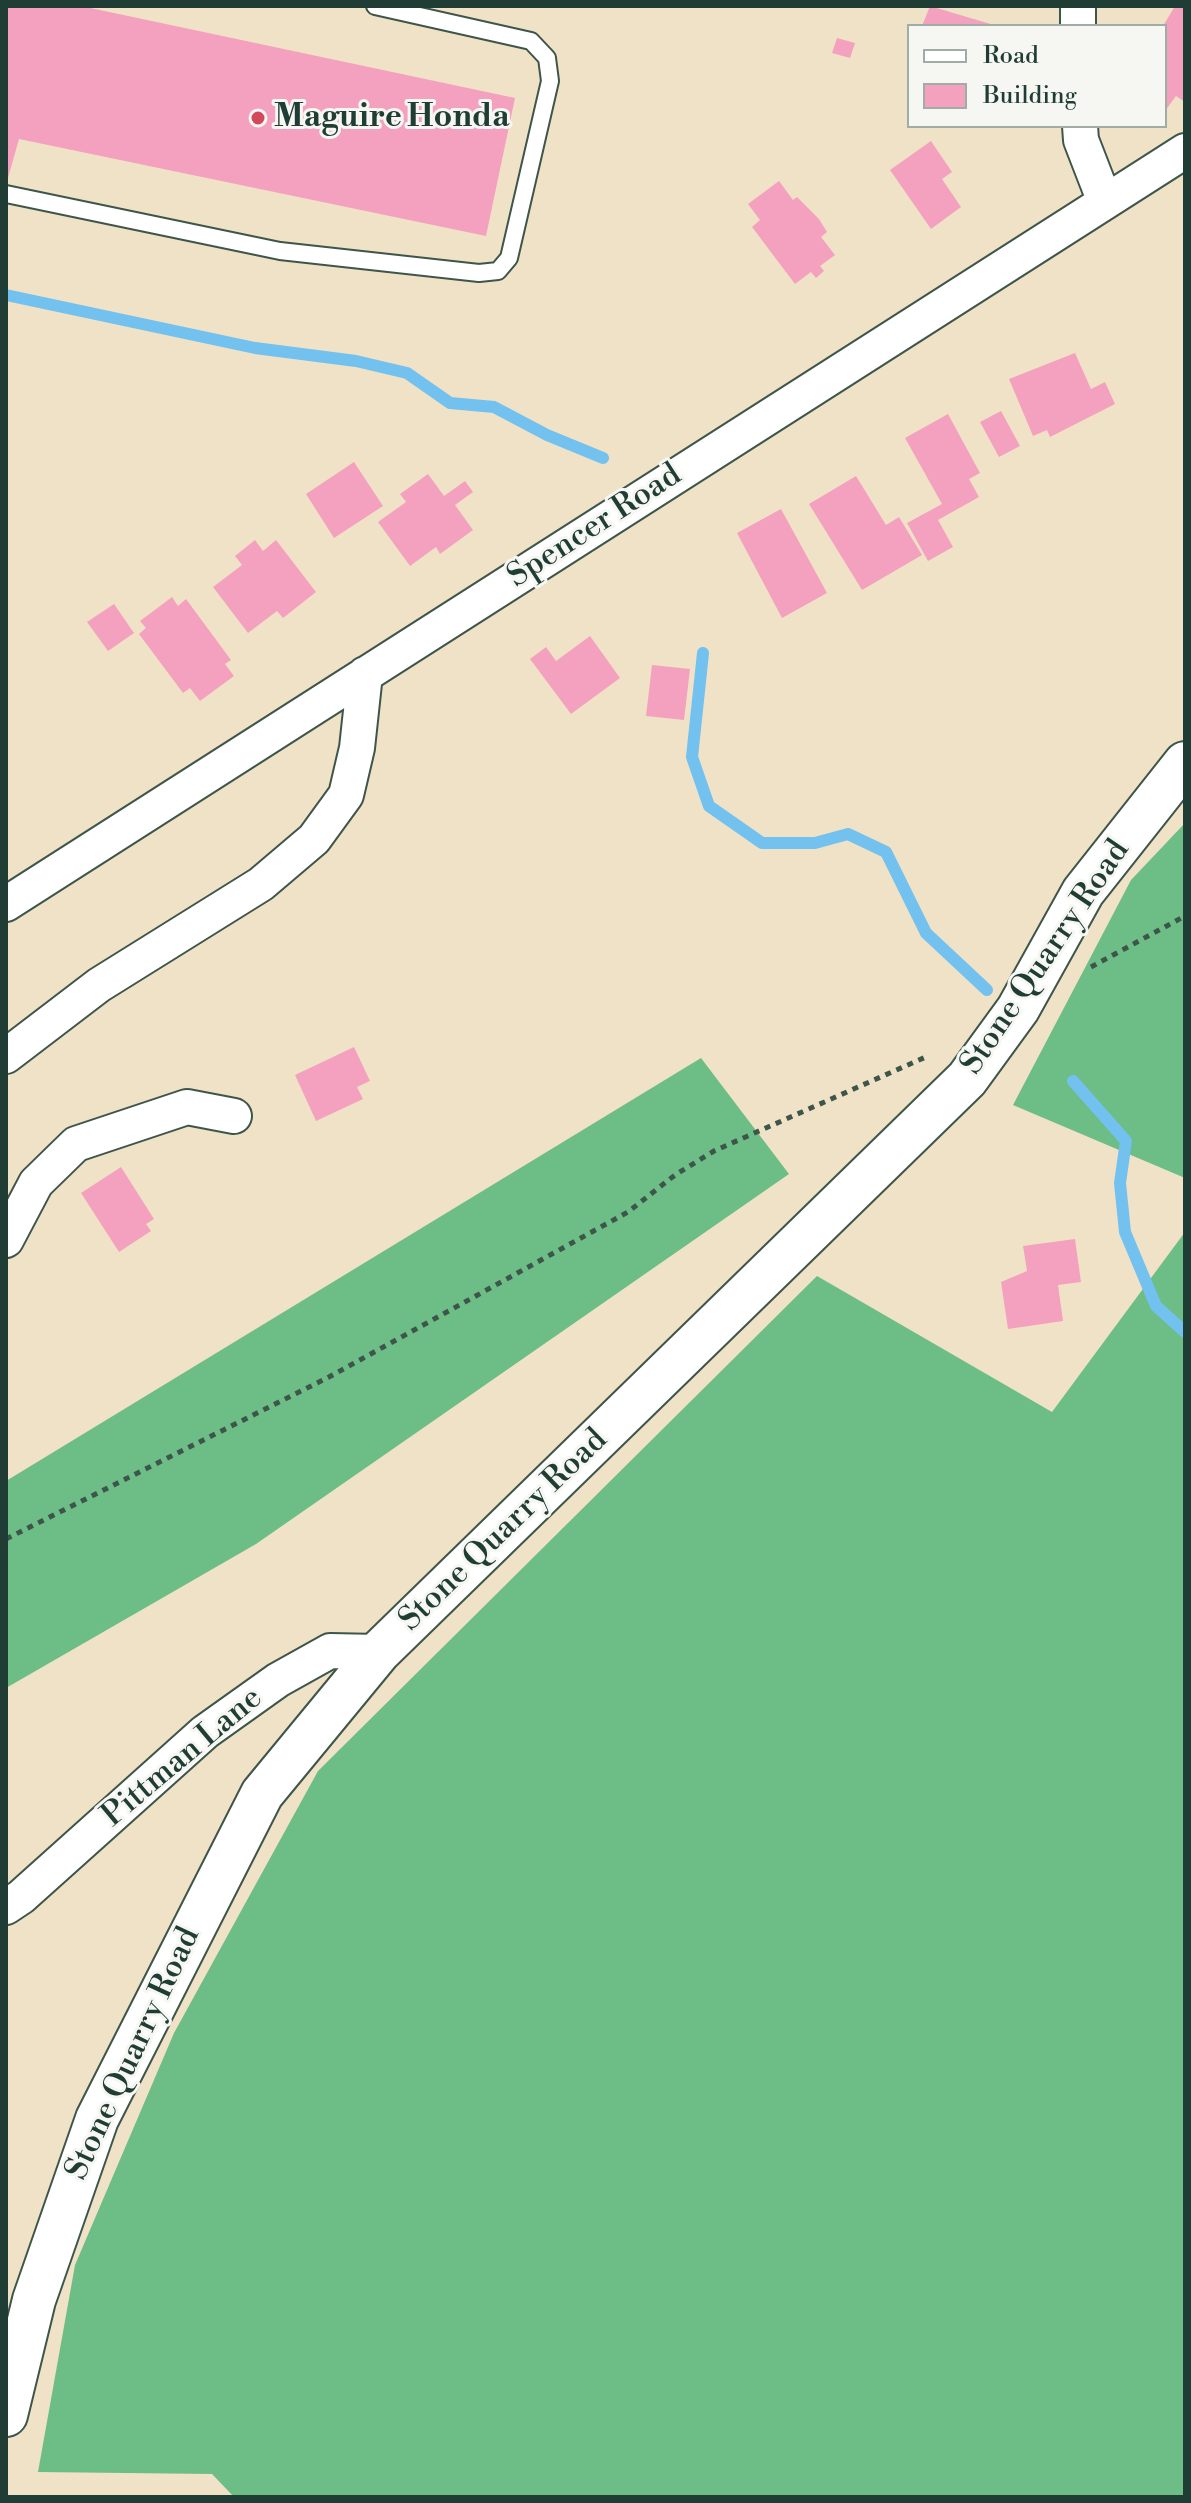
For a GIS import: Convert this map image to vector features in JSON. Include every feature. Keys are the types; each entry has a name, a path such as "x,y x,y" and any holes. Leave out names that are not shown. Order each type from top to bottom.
{"street":[{"path":"1080,128 1081,140 1105,202"},
{"name":"Spencer Road","path":"6,904 1185,151"},
{"path":"6,1056 110,977 261,884 314,839 346,795 357,748 365,674"},
{"name":"Stone Quarry Road","path":"6,2415 34,2300 97,2119 262,1794 379,1652 967,1079 1018,1009 1083,892 1185,763"},
{"path":"6,1240 36,1183 76,1144 187,1107 234,1116"},
{"name":"Pittman Lane","path":"6,1907 205,1732 278,1680 330,1651 379,1652"}],"lane":[{"path":"6,194 280,251 479,273 498,271 509,258 550,81 547,58 531,41 375,6"}],"path":[{"path":"1083,972 1185,916"},
{"path":"6,1539 329,1377 628,1212 675,1175 714,1151 936,1052"}],"green space":[{"path":"1185,823 1185,1178 1013,1105 1131,880"},
{"path":"701,1058 789,1174 256,1544 6,1688 6,1481"},
{"path":"1185,1232 1185,2497 234,2497 212,2474 38,2472 75,2265 174,2033 318,1771 817,1276 1052,1412"}],"building":[{"name":"Maguire Honda","path":"6,6 81,6 515,98 486,236 19,139 6,185"},
{"path":"930,6 991,24 923,24"},
{"path":"1175,6 1185,6 1185,102 1176,96 1167,108 1167,24 1164,24"},
{"path":"837,38 855,43 850,58 832,53"},
{"path":"931,141 952,172 942,179 961,207 931,229 890,170"},
{"path":"779,181 793,200 797,197 819,219 827,232 821,237 835,255 820,266 824,271 816,278 811,272 795,284 752,227 760,220 748,204"},
{"path":"1075,353 1091,389 1105,382 1115,404 1050,437 1047,430 1033,436 1009,379"},
{"path":"1001,411 1020,446 999,457 980,422"},
{"path":"948,414 980,473 969,479 979,497 938,520 953,547 928,561 907,523 942,504 905,438"},
{"path":"354,462 383,506 334,538 306,494"},
{"path":"428,474 444,496 465,481 473,492 455,505 473,530 440,554 436,547 410,566 378,522 406,502 400,494"},
{"path":"856,476 886,525 899,517 922,555 862,590 809,504"},
{"path":"781,509 827,593 782,618 737,533"},
{"path":"255,540 263,551 276,540 316,592 283,618 277,611 248,633 213,587 242,565 235,556"},
{"path":"172,597 178,606 186,599 231,660 225,664 234,676 200,701 190,688 183,693 139,634 146,628 140,621"},
{"path":"114,604 134,633 108,651 87,622"},
{"path":"590,636 620,678 571,714 530,659 546,647 556,661"},
{"path":"652,665 690,669 684,720 646,716"},
{"path":"354,1047 370,1081 357,1087 363,1099 316,1121 295,1075"},
{"path":"121,1167 154,1219 146,1224 151,1231 119,1252 81,1193"},
{"path":"1075,1239 1081,1282 1058,1285 1063,1321 1008,1329 1001,1282 1027,1271 1023,1246"}],"waterway":[{"path":"6,295 255,348 356,361 407,373 450,403 494,407 547,435 603,458"},
{"path":"703,653 692,757 709,806 762,843 815,843 848,834 886,852 926,933 987,990"},
{"path":"1073,1081 1126,1141 1120,1183 1125,1232 1156,1306 1185,1332"}],"place":[{"name":"Maguire Honda","path":"258,118"}]}
